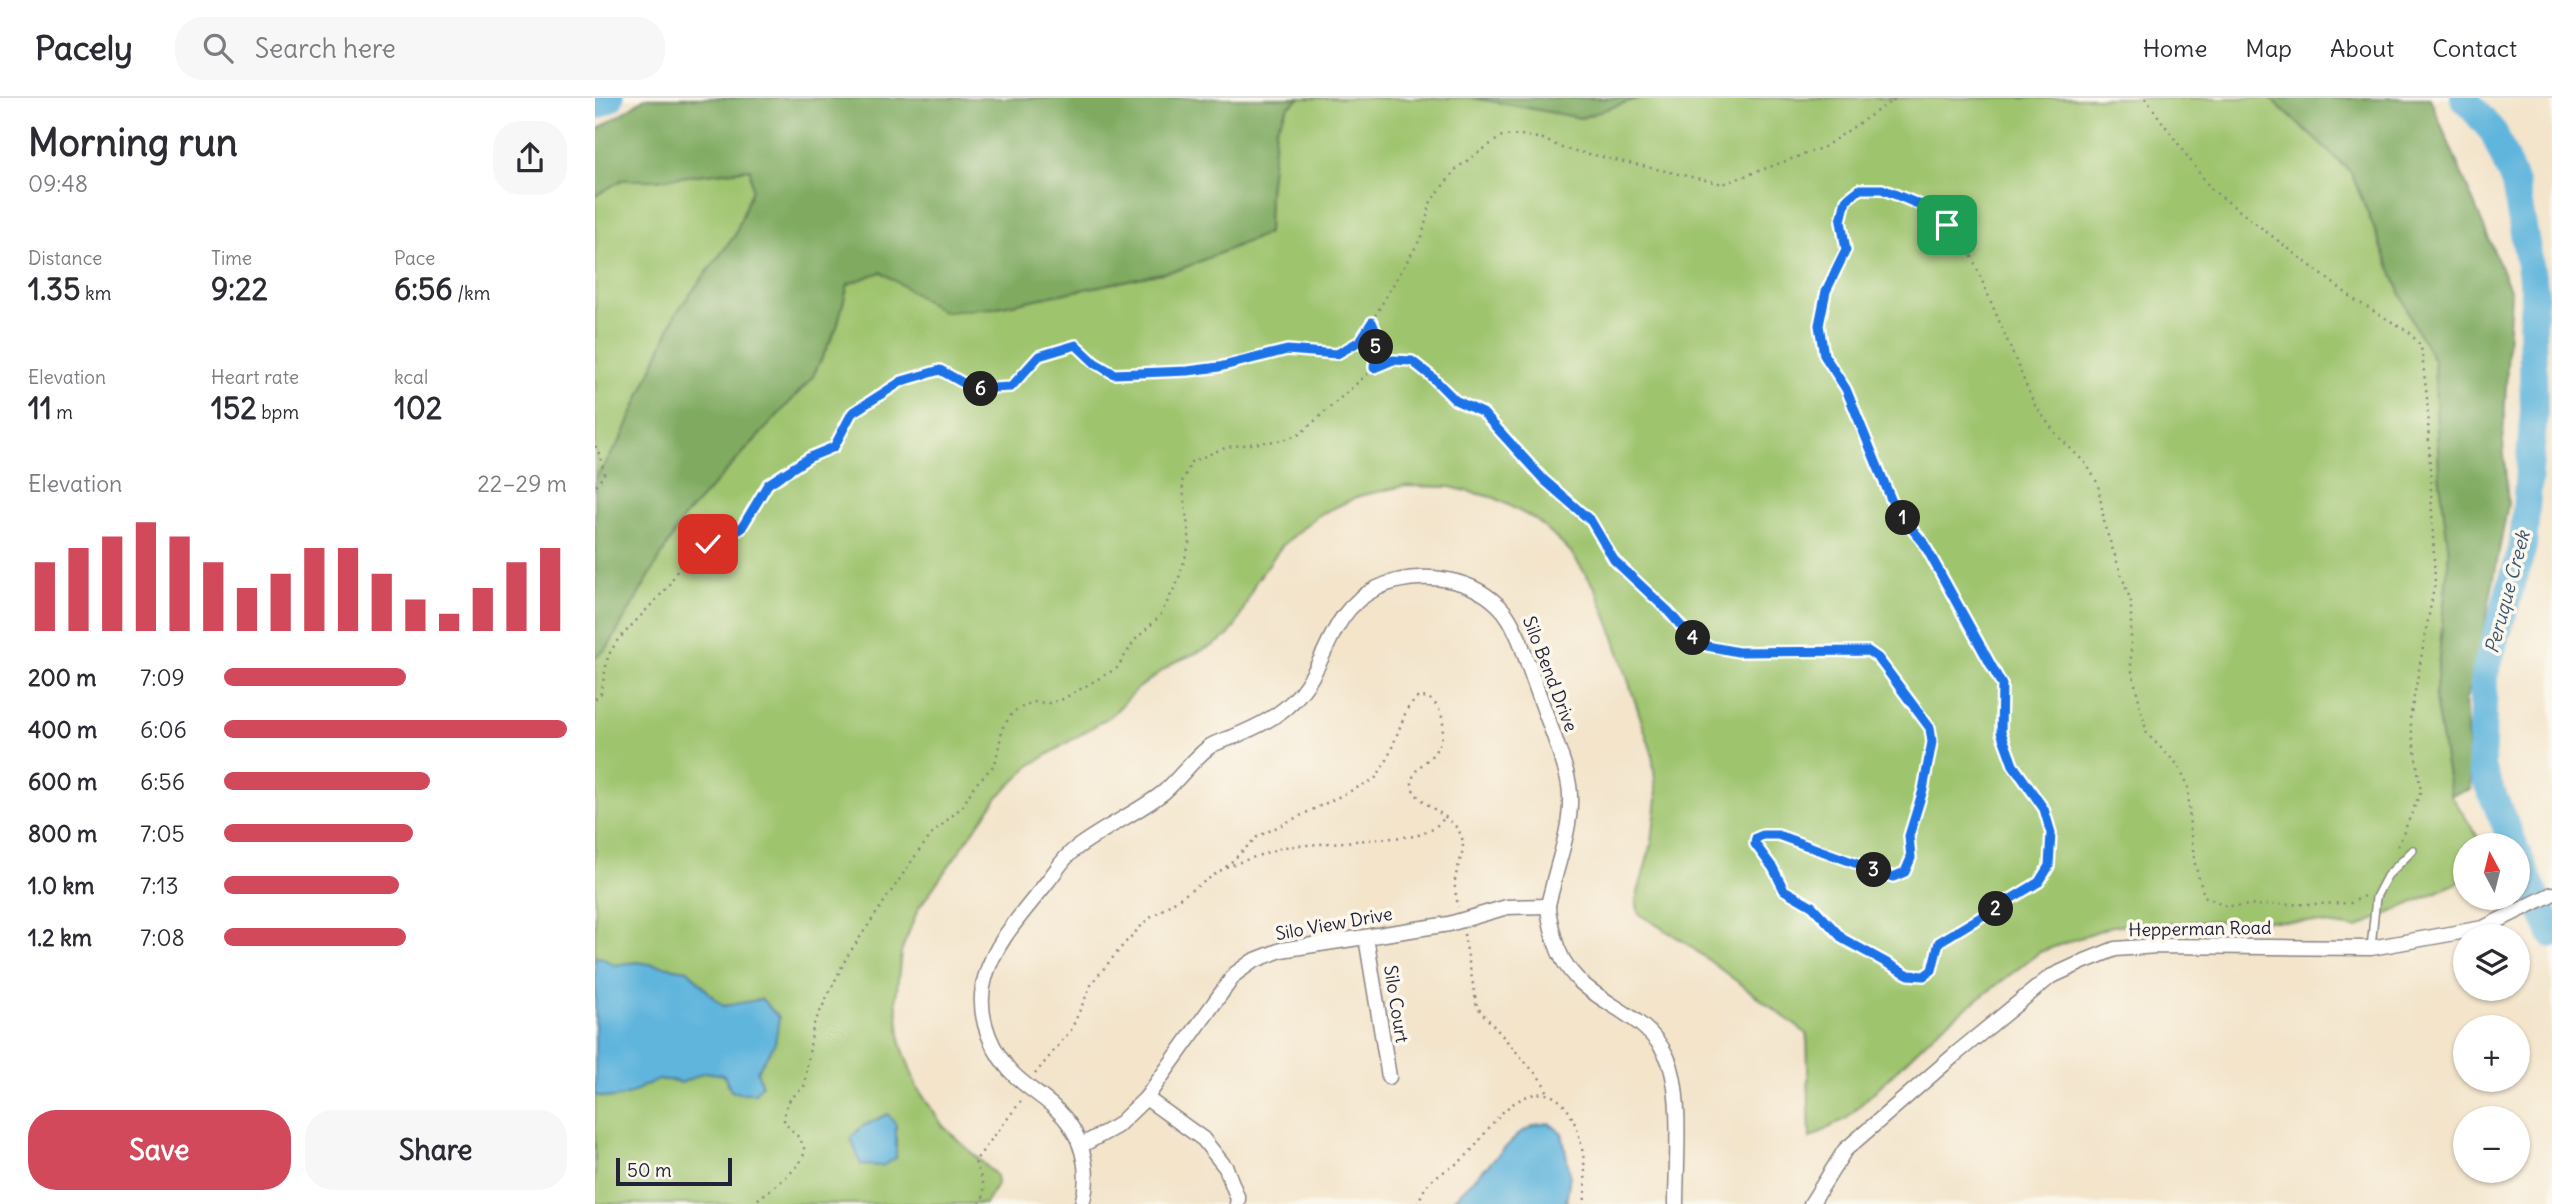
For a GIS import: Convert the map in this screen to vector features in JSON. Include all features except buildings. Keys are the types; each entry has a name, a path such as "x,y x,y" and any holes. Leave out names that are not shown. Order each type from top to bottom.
{"street":[{"name":"Silo Bend Drive","path":"1082,1204 1086,1179 1082,1145 1058,1110 1008,1068 988,1037 981,1005 985,979 997,947 1072,851 1162,793 1210,747 1273,718 1306,687 1340,618 1358,600 1375,589 1415,578 1456,581 1480,591 1499,605 1512,622 1562,761 1570,796 1569,817 1548,906 1560,958 1585,988 1638,1023 1654,1038 1666,1055 1673,1072 1676,1092 1676,1204"},
{"name":"Hepperman Road","path":"1811,1204 1845,1150 2050,977 2085,961 2115,949 2157,946 2371,948 2483,928 2552,894"},
{"name":"Silo View Drive","path":"1082,1145 1117,1126 1146,1098 1235,974 1254,961 1281,950 1448,925 1507,907 1548,906"},
{"name":"Silo Court","path":"1366,937 1389,1077"},
{"path":"1146,1098 1203,1139 1226,1168 1238,1199 1237,1204"}],"lane":[{"path":"2371,948 2376,897 2387,876 2413,850"}],"path":[{"path":"595,699 601,693 608,656 617,641 667,588 687,554 741,529 768,484 810,457 834,447 852,413 902,381 940,370 974,389 1011,387 1039,356 1076,345 1095,363 1114,374 1219,367 1287,350 1337,354 1360,341 1372,322 1422,236 1430,201 1457,168 1502,136 1521,135 1543,139 1562,148 1723,184 1824,147 1896,98"},
{"path":"2145,98 2211,189 2355,300 2409,332 2421,346 2427,398 2435,582 2410,719 2421,791 2397,850 2390,860"},
{"path":"753,1204 802,1160 804,1148 797,1135 784,1122 784,1111 786,1102 804,1087 813,1026 838,973 918,852 934,832 963,806 974,786 995,764 1003,727 1013,712 1032,702 1049,703 1063,699 1117,668 1135,640 1160,616 1178,581 1190,542 1182,482 1191,462 1227,447 1283,440 1300,434 1374,368 1393,360 1412,361 1455,400 1483,413 1544,480 1591,521 1614,560 1668,611 1688,634 1707,646 1738,652 1868,651 1878,658 1930,728 1932,742 1923,790 1909,836 1911,858 1905,872 1893,877 1778,835 1763,835 1756,838 1755,844 1773,868 1784,890 1812,906 1843,939 1909,975 1924,976 1932,970 1939,942 2039,882 2049,866 2051,833 2044,809 2013,765 2001,732 2002,685 1923,542 1895,509 1846,389 1824,355 1819,325 1826,291 1846,250 1841,221 1846,200 1860,189 1882,189 1923,206 1967,244 2034,404 2056,434 2087,465 2098,484 2105,527 2131,602 2131,667 2147,734 2178,765 2188,785 2195,864 2204,896 2227,906 2351,903 2362,899 2369,889"},
{"path":"1372,322 1377,334 1374,368"},
{"path":"595,446 604,474 595,488"},
{"path":"1032,1077 1071,1030 1092,983 1147,920 1226,867 1257,837 1375,779 1387,760 1407,709 1423,697 1437,705 1443,731 1436,750 1415,771 1412,790 1417,798 1446,817 1462,837 1462,853 1455,882 1459,911"},
{"path":"1226,867 1283,847 1416,836 1433,829 1446,817"},
{"path":"1463,931 1477,1007 1542,1081 1549,1095 1566,1107 1579,1135 1585,1163 1584,1204"},
{"path":"980,1204 985,1187 975,1161 1025,1095"},
{"path":"1418,1204 1426,1184 1466,1156 1484,1132 1512,1105 1531,1095 1549,1095"}],"green space":[{"path":"645,98 1300,98 1288,107 1276,128 1269,192 1268,233 1181,269 993,308 943,312 881,272 848,284 837,327 812,378 683,518 608,647 595,658 595,479 622,438 676,313 735,235 752,189 750,169 654,180 622,180 595,196 595,131"},
{"path":"1300,98 1474,98 1581,118 1639,98 2270,98 2351,172 2412,321 2434,360 2439,472 2449,553 2435,699 2451,795 2475,833 2453,833 2453,885 2356,928 2311,922 2246,920 2112,926 2040,952 1940,1028 1847,1118 1810,1138 1807,1034 1683,941 1639,914 1636,900 1652,842 1657,798 1652,753 1596,589 1570,551 1536,520 1495,498 1450,487 1404,486 1359,496 1317,516 1282,546 1255,583 1239,620 1228,636 1173,663 1136,690 1112,715 1031,765 998,797 918,909 901,952 896,998 901,1044 917,1087 943,1126 996,1175 997,1185 985,1204 595,1204 595,658 608,647 683,518 812,378 837,327 848,284 881,271 943,312 993,308 1181,269 1268,233 1269,192 1276,128 1288,107"},
{"path":"1474,98 1639,98 1581,118"},
{"path":"2270,98 2430,98 2511,292 2503,441 2508,504 2475,677 2465,700 2471,789 2451,795 2435,699 2449,553 2439,472 2434,360 2412,321 2351,172"},
{"path":"751,169 752,189 735,235 676,313 622,438 595,479 595,196 622,180 654,180"}],"water":[{"path":"601,957 614,965 637,962 688,970 724,1006 762,999 779,1018 775,1043 757,1071 762,1085 755,1093 739,1093 731,1091 724,1075 705,1072 681,1083 657,1081 621,1097 595,1095 595,958"},
{"path":"888,1114 896,1125 896,1158 882,1166 861,1165 851,1138 861,1127"},
{"path":"1549,1123 1562,1133 1570,1174 1566,1204 1449,1204 1520,1133 1535,1125"}],"waterway":[{"name":"Peruque Creek","path":"595,106 610,98"},
{"name":"Peruque Creek","path":"2464,98 2494,133 2515,184 2535,293 2532,324 2534,410 2523,546 2484,676 2481,768 2509,833"},
{"name":"Peruque Creek","path":"2531,885 2552,934"}],"route":[{"path":"708,544 741,529 768,484 810,457 834,447 852,413 902,381 940,370 974,389 1011,387 1039,356 1076,345 1095,363 1114,374 1219,367 1287,350 1337,354 1360,341 1372,322 1377,334 1374,368 1393,360 1412,361 1455,400 1483,413 1544,480 1591,521 1614,560 1668,611 1688,634 1707,646 1738,652 1868,651 1878,658 1930,728 1932,742 1923,790 1909,836 1911,858 1905,872 1893,877 1778,835 1763,835 1756,838 1755,844 1773,868 1784,890 1812,906 1843,939 1909,975 1924,976 1932,970 1939,942 2039,882 2049,866 2051,833 2044,809 2013,765 2001,732 2002,685 1923,542 1895,509 1846,389 1824,355 1819,325 1826,291 1846,250 1841,221 1846,200 1860,189 1882,189 1923,206 1947,225"}]}
